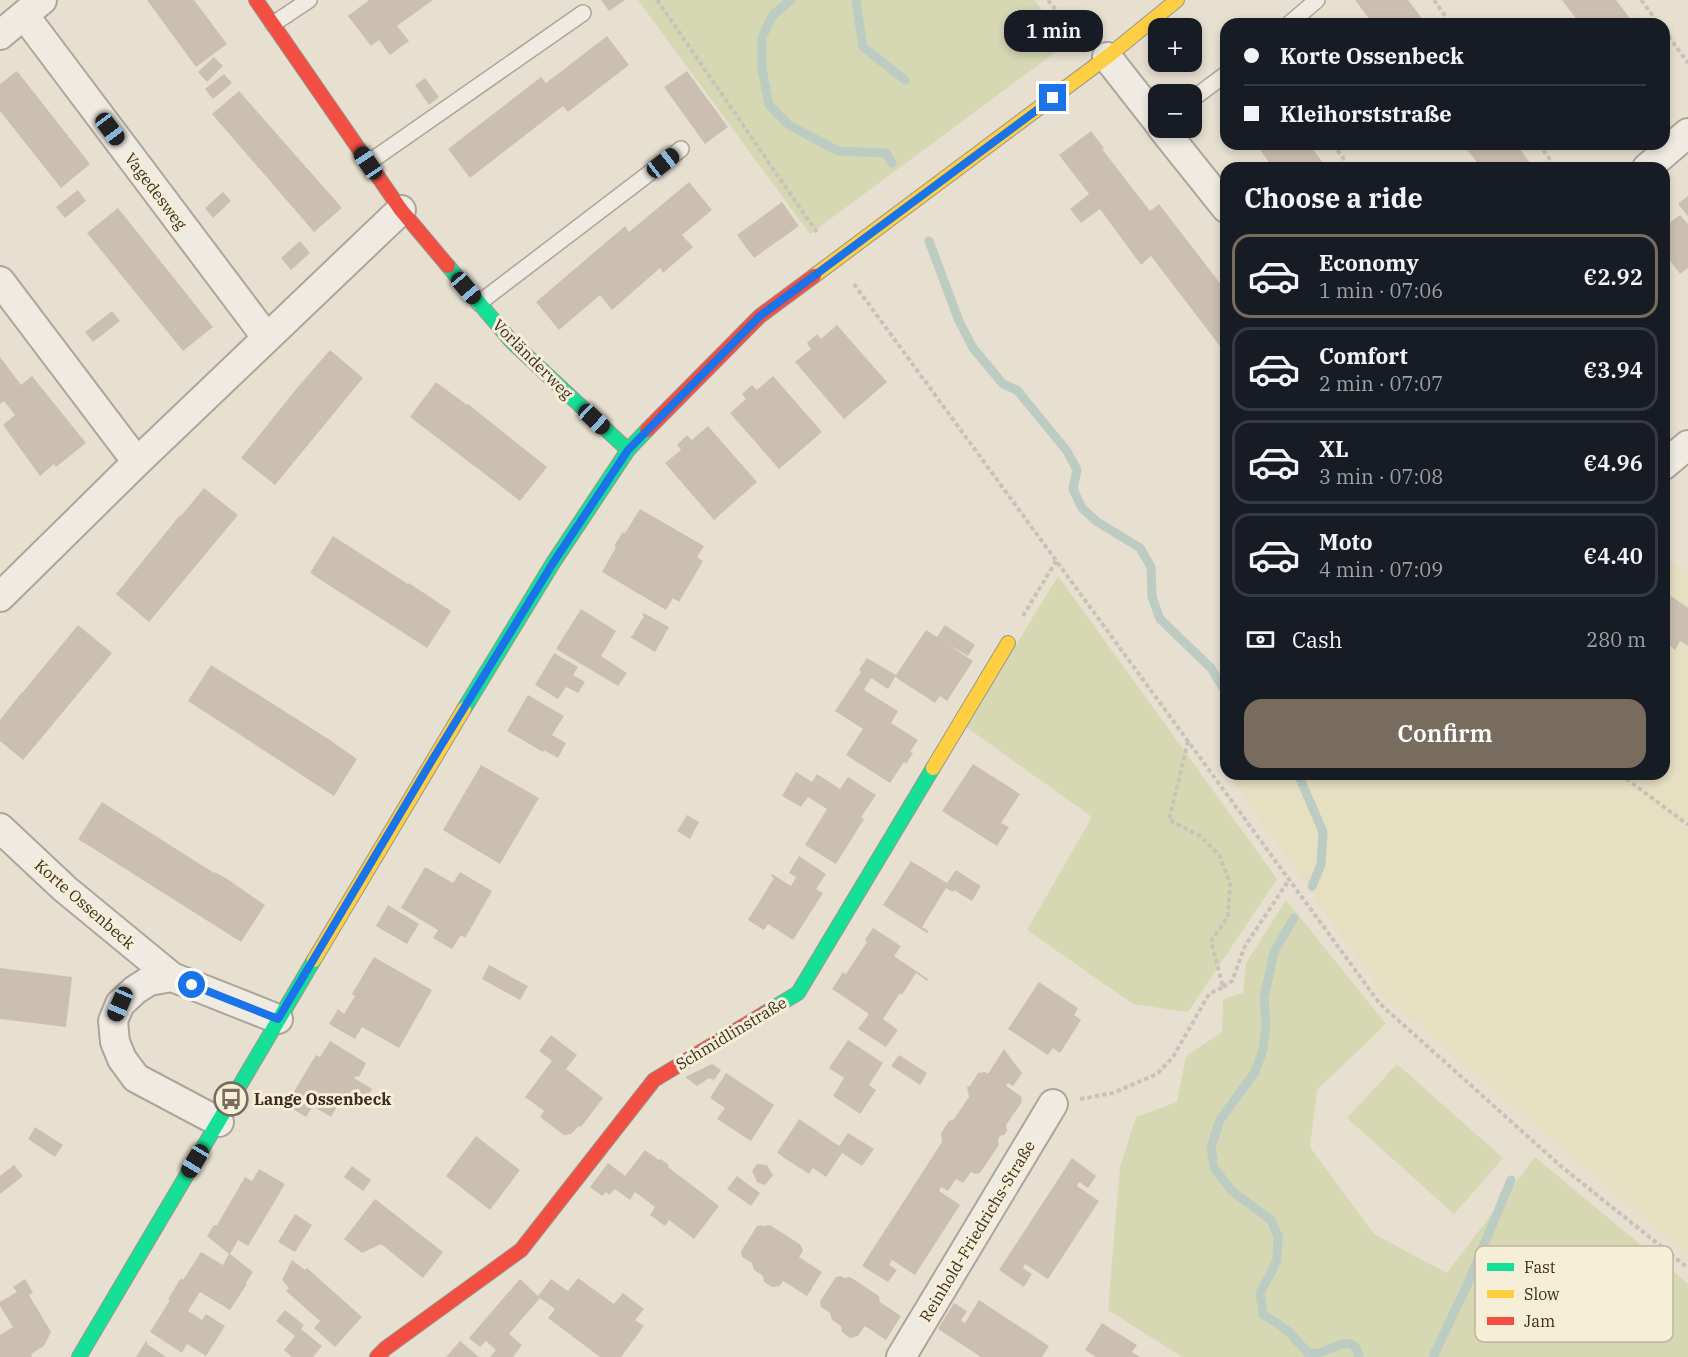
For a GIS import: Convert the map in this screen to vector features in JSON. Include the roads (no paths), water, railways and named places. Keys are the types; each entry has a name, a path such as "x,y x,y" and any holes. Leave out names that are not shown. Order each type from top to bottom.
{"street":[{"name":"Vorländerweg","path":"256,0 401,210 512,342 628,450"},
{"path":"79,1357 431,762 547,573 628,450 760,316 1107,57 1177,0"},
{"name":"Vagedesweg","path":"0,35 33,8 267,338"},
{"path":"1107,57 1148,109"},
{"path":"1670,148 1688,133"},
{"path":"1170,138 1220,200"},
{"path":"1654,162 1668,150"},
{"path":"5,581 137,462 401,210"},
{"path":"0,281 137,462"},
{"path":"1670,460 1688,445"},
{"name":"Schmidlinstraße","path":"377,1357 386,1348 521,1250 654,1080 798,993 1008,643"},
{"name":"Korte Ossenbeck","path":"0,828 65,889 172,977 278,1019"},
{"path":"172,977 149,981 120,1004 113,1021 115,1042 122,1059 136,1078 219,1122"},
{"name":"Reinhold-Friedrichs-Straße","path":"901,1357 1053,1104"}],"lane":[{"path":"273,24 309,0"},
{"path":"1296,18 1317,0"},
{"path":"368,163 583,14"},
{"path":"1202,92 1220,78"},
{"path":"479,303 681,148"}],"waterway":[{"path":"791,0 773,15 762,37 762,68 769,105 789,125 838,151 886,153 892,163"},
{"path":"856,0 863,47 905,80"},
{"path":"929,241 959,321 973,348 1003,384 1017,390 1067,451 1077,470 1073,489 1082,508 1096,521 1140,548 1151,567 1152,597 1160,619 1211,668 1220,683"},
{"path":"1301,780 1323,832 1321,865 1312,886"},
{"path":"1294,918 1274,952 1264,998 1266,1024 1263,1050 1255,1072 1220,1120 1211,1147 1214,1168 1232,1191 1271,1220 1278,1236 1277,1261 1260,1293 1263,1314 1289,1332 1308,1353 1317,1353 1347,1344 1357,1349 1359,1357"},
{"path":"1483,1246 1511,1180"},
{"path":"1433,1357 1475,1266"}],"place":[{"name":"Lange Ossenbeck","path":"231,1099"}]}
